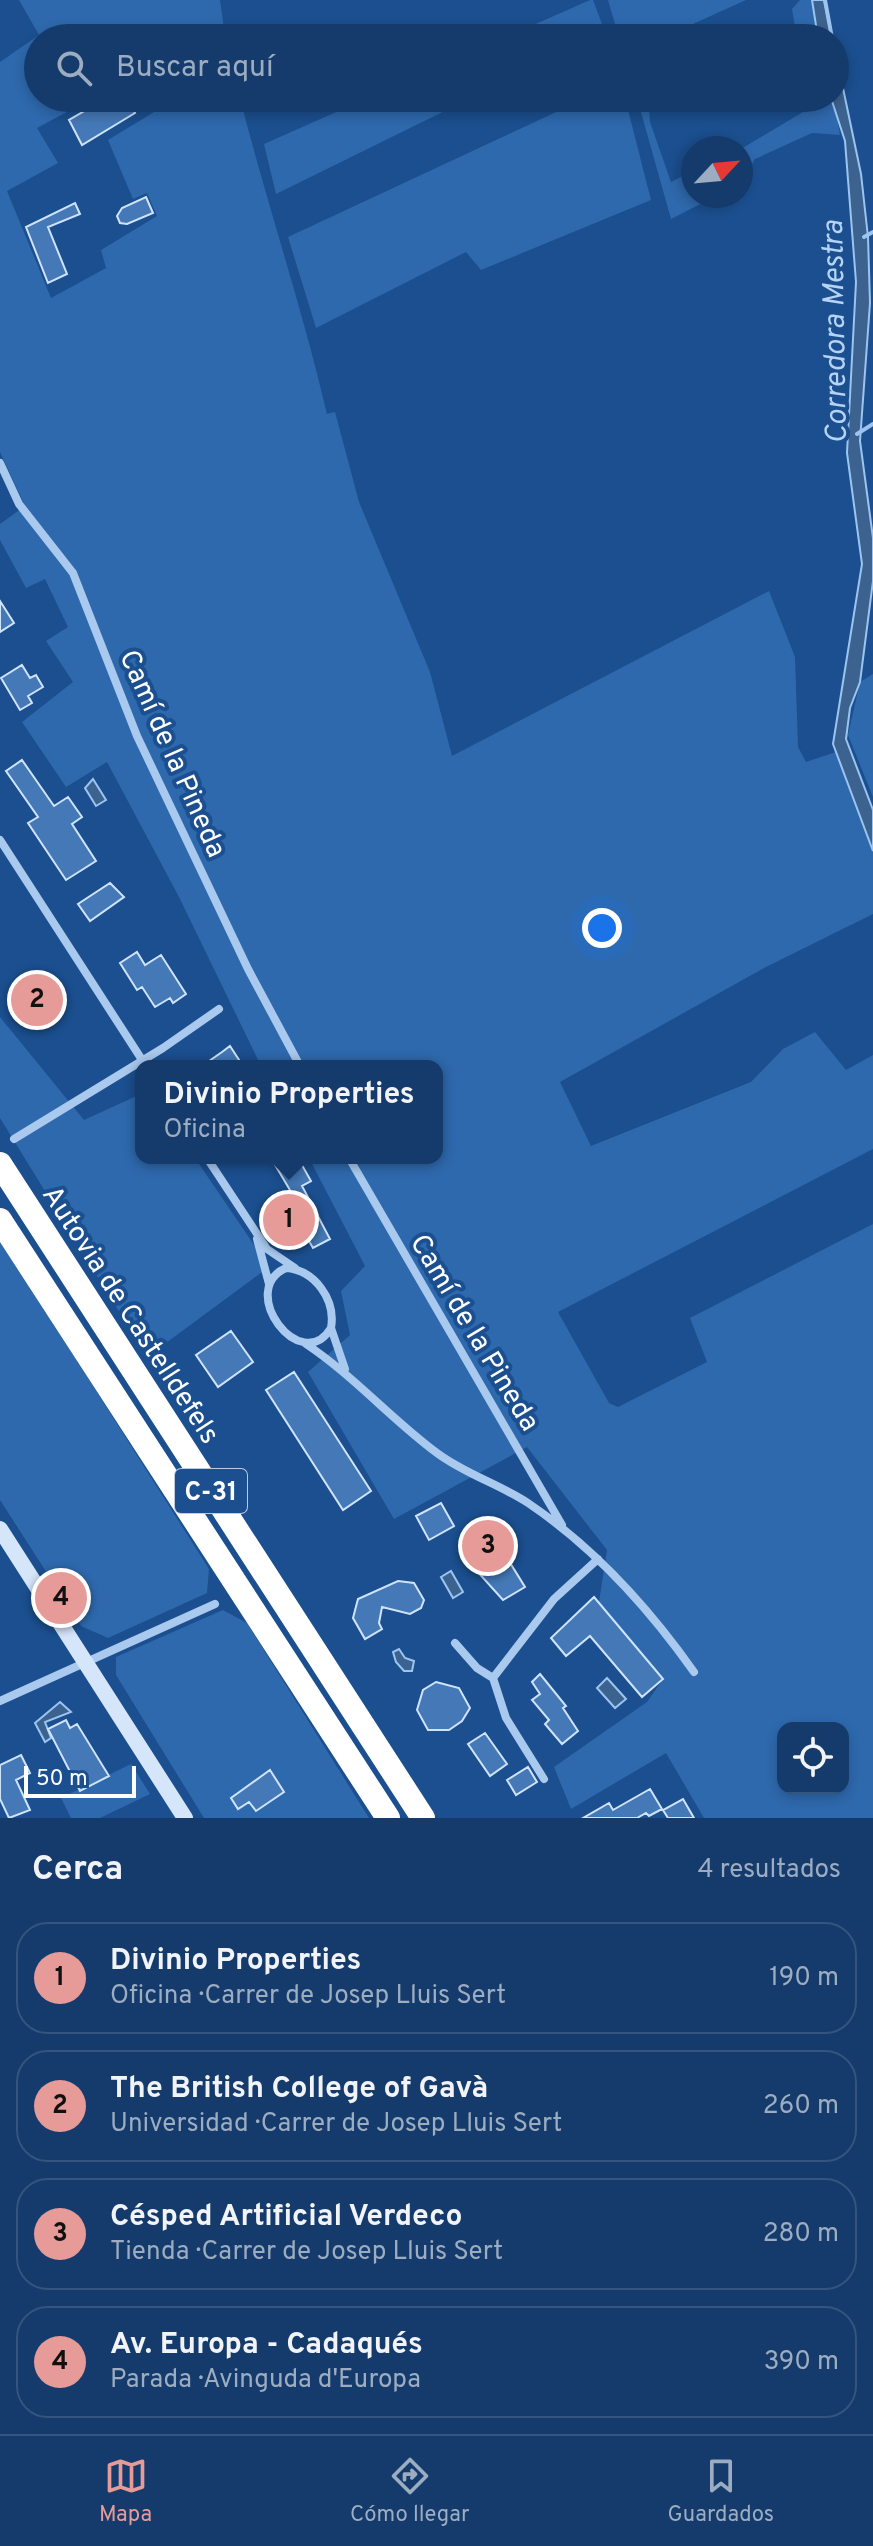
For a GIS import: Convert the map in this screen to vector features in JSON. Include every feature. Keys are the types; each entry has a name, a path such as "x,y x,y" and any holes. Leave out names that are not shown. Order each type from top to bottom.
{"highway":[{"name":"Autovia de Castelldefels","path":"0,1164 423,1818"},
{"name":"C-31","path":"0,1220 388,1818"}],"street":[{"name":"Camí de la Pineda","path":"0,463 19,504 73,573 137,736 248,969 297,1060"},
{"path":"0,840 142,1060"},
{"path":"148,1060 219,1009"},
{"path":"14,1139 135,1068"},
{"path":"211,1164 272,1254 297,1269 326,1294 333,1316 331,1328 345,1370"},
{"name":"Camí de la Pineda","path":"352,1164 564,1529"},
{"path":"255,1231 270,1284"},
{"path":"297,1269 278,1272 267,1295 275,1320 292,1338 345,1370 405,1428 440,1455 525,1501 564,1529 598,1559 656,1620 694,1672"},
{"path":"306,1344 317,1342 331,1328"},
{"path":"0,1529 185,1818"},
{"path":"493,1678 554,1599 598,1559"},
{"path":"0,1701 215,1604"},
{"path":"455,1643 477,1668 493,1678 506,1718 544,1779"}],"shaded area":[{"path":"19,0 220,0 223,24 33,24"},
{"path":"593,0 602,24 536,24"},
{"path":"608,0 746,0 693,24 615,24"},
{"path":"800,0 814,0 821,24 795,24 792,9"},
{"path":"812,0 824,0 829,24 816,24"},
{"path":"24,45 24,112 67,112 37,128 58,163 7,191 51,298 106,268 101,250 157,216 147,193 133,199 108,140 154,112 244,112 327,414 335,412 359,502 430,672 452,756 769,591 795,657 798,747 806,762 836,752 873,851 873,914 766,967 560,1082 591,1146 751,1082 783,1049 815,1032 846,1070 873,1055 873,1149 558,1312 609,1403 618,1407 707,1362 690,1318 873,1224 873,1818 704,1818 666,1753 571,1809 554,1767 647,1702 663,1679 599,1602 607,1550 527,1447 394,1519 308,1372 350,1335 341,1291 365,1266 312,1164 443,1164 443,1060 258,1060 179,897 107,762 66,787 22,722 73,682 46,641 68,627 45,579 26,588 0,540 0,524 25,506 0,452 0,62"},
{"path":"336,112 443,112 276,194 264,144"},
{"path":"556,112 629,112 651,200 481,270 466,252 316,328 288,237"},
{"path":"641,112 649,112 671,182 681,177 681,208 693,208 671,219"},
{"path":"803,112 836,112 840,135 812,133 753,162 753,142"},
{"path":"836,112 848,112 861,174 868,237 870,303 860,441 873,538 873,581 860,682 850,708 846,739 873,810 873,851 833,744 862,564 847,453 856,282 845,141"},
{"path":"873,674 873,797 848,735 860,682"},
{"path":"93,779 106,800 96,806 85,788"},
{"path":"0,1017 84,1120 135,1097 135,1164 199,1164 269,1267 147,1357 0,1118"},
{"path":"0,1239 209,1569 207,1593 108,1638 81,1626 0,1500"},
{"path":"451,1571 463,1592 453,1598 441,1577"},
{"path":"223,1610 247,1623 369,1818 204,1818 116,1675 116,1657"},
{"path":"399,1649 405,1658 414,1661 412,1671 404,1671 396,1662 393,1652"},
{"path":"607,1678 626,1699 615,1708 597,1688"},
{"path":"60,1702 71,1712 45,1722 51,1738 45,1742 35,1723"},
{"path":"131,1764 150,1794 100,1818 71,1818 61,1798"}],"building":[{"path":"83,112 135,113 82,145 69,120"},
{"path":"146,197 153,213 127,224 120,223 117,216 122,208"},
{"path":"75,203 80,214 48,227 67,274 48,283 26,227"},
{"path":"0,601 14,623 0,632"},
{"path":"22,665 30,678 36,675 43,687 28,696 32,703 20,710 1,678"},
{"path":"22,760 54,806 68,797 82,817 72,824 96,861 66,880 28,823 38,817 6,771"},
{"path":"110,883 124,897 90,921 78,904"},
{"path":"137,952 145,965 161,955 186,994 173,1003 170,998 155,1007 142,987 137,990 120,963"},
{"path":"230,1046 239,1060 211,1060"},
{"path":"275,1164 301,1164 311,1181 302,1186 330,1239 313,1248 298,1222 288,1227 282,1217 300,1207"},
{"path":"231,1331 253,1362 218,1387 196,1355"},
{"path":"294,1372 371,1491 343,1510 266,1390"},
{"path":"441,1503 454,1526 429,1540 416,1516"},
{"path":"490,1541 504,1553 525,1587 503,1600 475,1569 478,1567 471,1558"},
{"path":"398,1581 414,1583 424,1600 421,1608 410,1614 382,1607 379,1623 382,1629 365,1639 353,1618 358,1599"},
{"path":"594,1597 663,1679 642,1697 590,1636 566,1656 551,1638"},
{"path":"540,1674 566,1706 563,1708 578,1731 562,1744 545,1724 549,1720 532,1700 540,1694 532,1682"},
{"path":"436,1682 459,1688 470,1708 462,1721 449,1730 428,1730 417,1710 423,1690"},
{"path":"66,1720 70,1728 77,1724 109,1776 80,1791 48,1729"},
{"path":"485,1733 507,1764 490,1776 468,1744"},
{"path":"21,1755 30,1773 16,1780 30,1810 9,1818 0,1799 0,1765"},
{"path":"528,1767 537,1782 516,1795 507,1780"},
{"path":"270,1770 284,1792 256,1811 249,1802 238,1809 231,1798"},
{"path":"650,1789 662,1809 649,1816 646,1813 637,1818 583,1818 609,1803 613,1810"},
{"path":"683,1799 694,1818 668,1818 663,1810"}],"waterway":[{"name":"Corredora Mestra","path":"825,0 829,24"},
{"path":"864,237 873,232"},
{"path":"857,434 873,424"}],"place":[{"name":"The British College of Gavà","path":"37,1000"},
{"name":"Divinio Properties","path":"289,1220"},
{"name":"Césped Artificial Verdeco","path":"488,1546"},
{"name":"Av. Europa - Cadaqués","path":"61,1598"}]}
